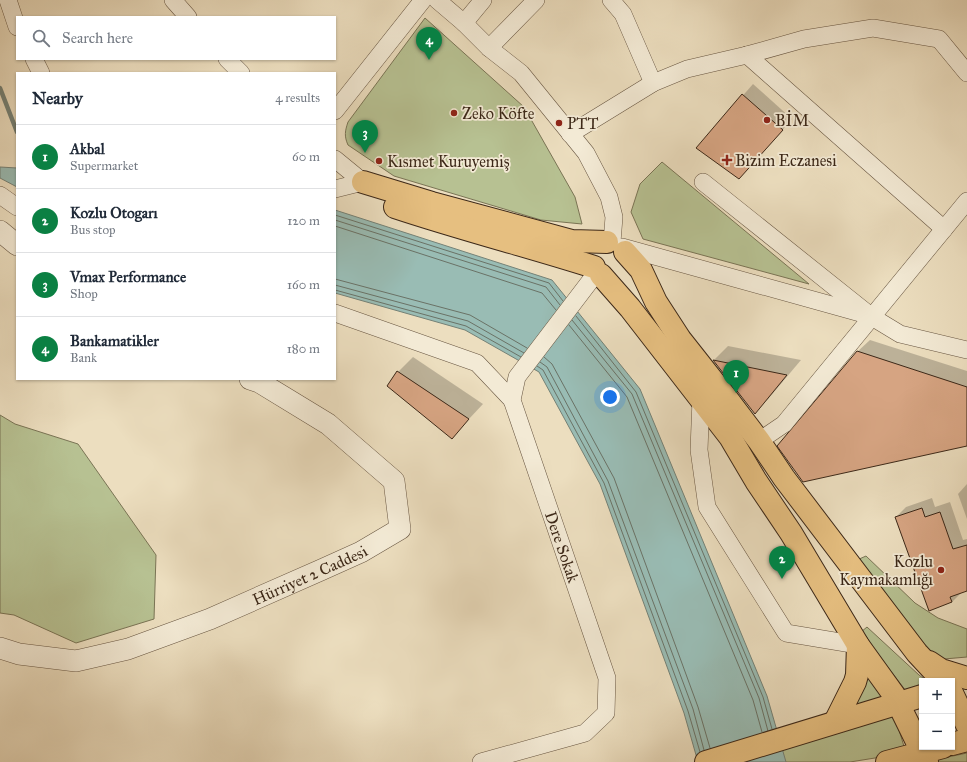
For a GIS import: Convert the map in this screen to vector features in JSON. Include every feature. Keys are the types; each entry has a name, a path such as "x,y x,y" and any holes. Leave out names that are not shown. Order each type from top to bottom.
{"highway":[{"path":"363,182 439,205 572,241 617,246"},
{"path":"363,182 374,194 395,207 450,225 545,252 597,271 606,277 612,277 622,272 627,262 617,246"},
{"path":"914,757 899,704 858,645 795,540 756,481 730,437 630,308 597,271 592,262 594,252 602,244 617,246 641,270 656,302 680,339 759,441 784,478 917,653 940,678"},
{"path":"826,726 855,682 857,675 858,645"},
{"path":"917,653 942,670 967,678"},
{"path":"955,685 967,681"},
{"path":"706,762 919,697"},
{"path":"955,699 967,725"},
{"path":"955,743 967,740"}],"street":[{"path":"8,0 16,24"},
{"path":"172,0 187,16"},
{"path":"336,110 423,0"},
{"path":"437,0 464,23 489,48 521,73 586,153 609,197 614,217 617,246 872,317"},
{"path":"464,23 483,0"},
{"path":"489,48 536,0"},
{"path":"611,0 623,14 653,83"},
{"path":"570,134 653,83 687,69 747,55 804,39 873,28 939,39 967,73"},
{"path":"747,55 944,230"},
{"path":"34,60 40,72"},
{"path":"228,60 241,72"},
{"path":"336,160 363,182"},
{"path":"336,189 363,182"},
{"path":"703,182 872,317 900,334 967,350"},
{"path":"0,195 16,206"},
{"path":"759,441 784,424 967,201"},
{"path":"0,231 16,244"},
{"path":"512,400 517,377 597,271"},
{"path":"336,313 477,363 512,400"},
{"name":"Hürriyet 2 Caddesi","path":"0,648 18,654 76,661 128,649 210,619 335,564 361,552 400,529 394,481 328,424 259,382 253,380"},
{"path":"701,399 698,450 707,507 786,633 858,645"},
{"name":"Dere Sokak","path":"481,762 586,733 606,713 607,678 512,400"}],"green space":[{"path":"425,18 524,107 575,197 582,224 541,220 394,176 348,145 345,134 348,122"},
{"path":"662,162 809,284 643,239 631,212 640,184"},
{"path":"0,415 15,424 78,444 156,555 154,619 76,643 14,615 0,613"},
{"path":"866,556 915,603 938,618 967,629 967,657 944,659 929,652 857,560"},
{"path":"867,627 923,678 919,678 919,686 906,691 861,632"},
{"path":"866,667 886,700 847,706"},
{"path":"893,710 906,753 850,762 747,762"},
{"path":"967,753 967,762 935,762 934,760"}],"water":[{"path":"0,167 16,168 16,186 0,178"},
{"path":"336,210 552,280 640,389 767,696 786,762 698,762 684,713 600,484 539,372 465,330 336,293"}],"building":[{"path":"742,94 783,130 739,179 696,148"},
{"path":"857,351 967,387 967,446 803,482 777,446"},
{"path":"713,360 787,375 755,414"},
{"path":"397,371 469,419 452,439 387,386"},
{"name":"Kozlu Kaymakamlığı","path":"922,508 925,517 940,512 953,549 967,545 967,591 950,597 952,602 929,611 895,517"}],"waterway":[{"path":"0,88 16,129"}],"place":[{"name":"Bankamatikler","path":"429,60"},
{"name":"Zeko Köfte","path":"454,113"},
{"name":"BİM","path":"767,120"},
{"name":"PTT","path":"559,123"},
{"name":"Vmax Performance","path":"365,153"},
{"name":"Bizim Eczanesi","path":"727,160"},
{"name":"Kısmet Kuruyemiş","path":"379,161"},
{"name":"Akbal","path":"736,393"},
{"name":"Kozlu Kaymakamlığı","path":"941,570"},
{"name":"Kozlu Otogarı","path":"782,579"}]}
